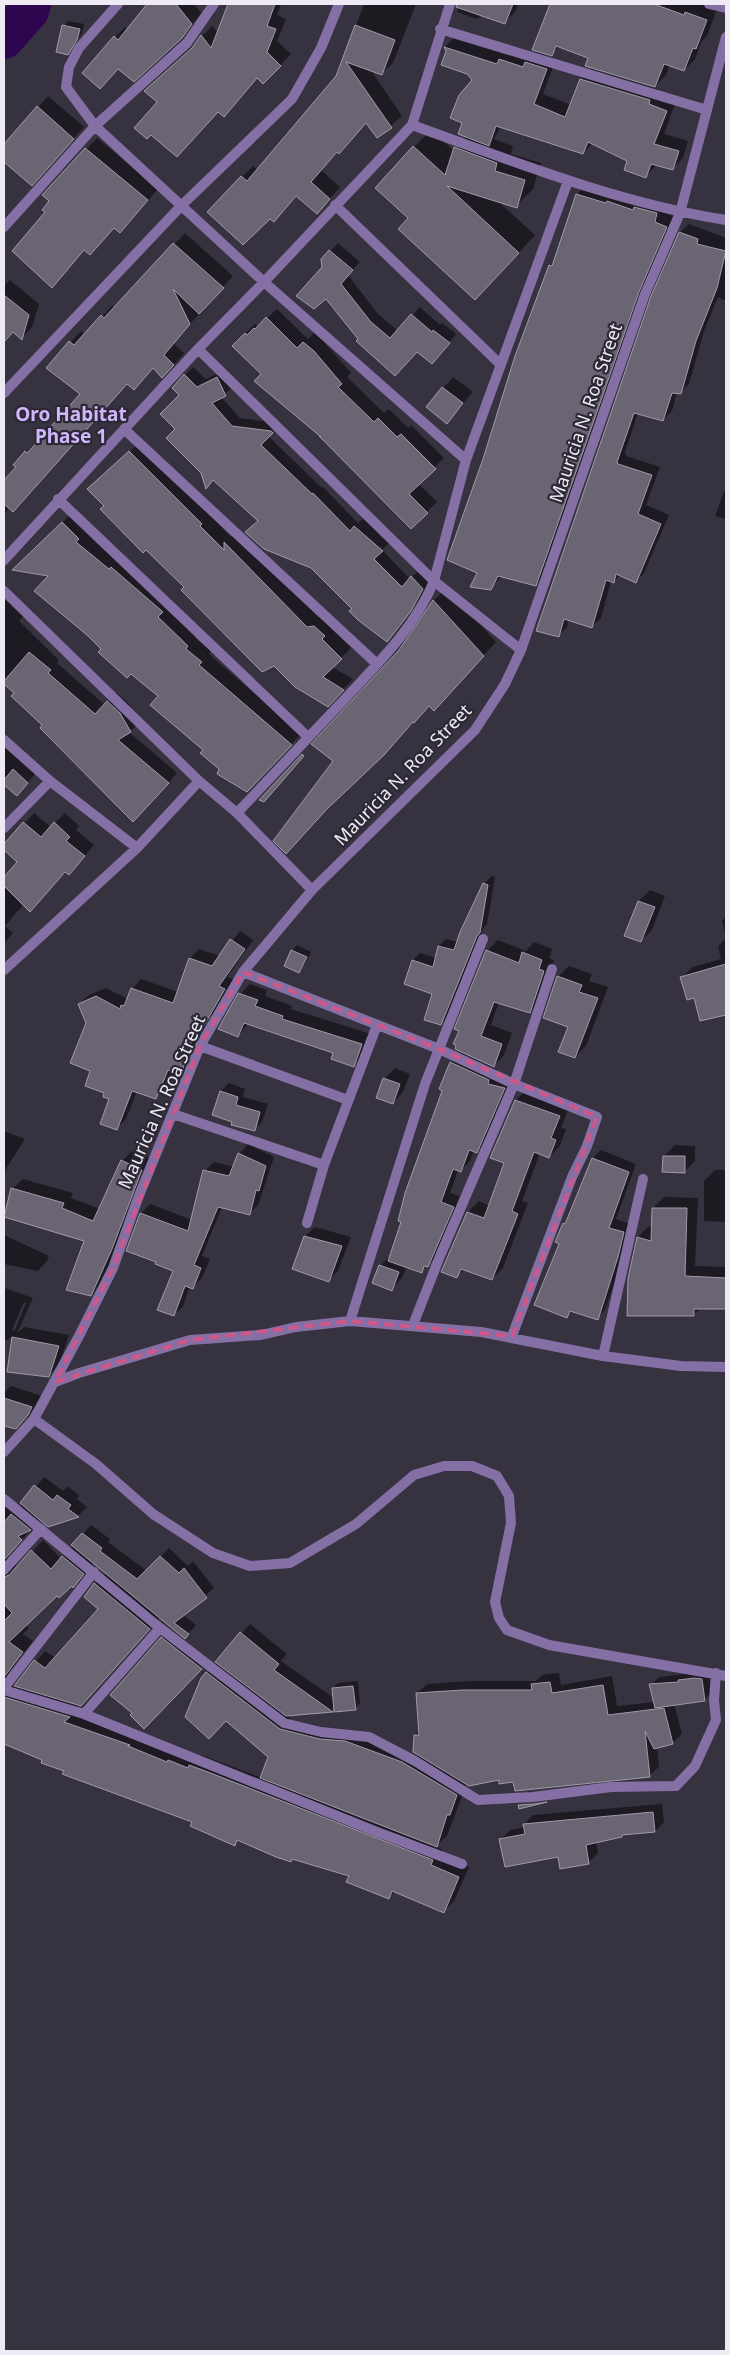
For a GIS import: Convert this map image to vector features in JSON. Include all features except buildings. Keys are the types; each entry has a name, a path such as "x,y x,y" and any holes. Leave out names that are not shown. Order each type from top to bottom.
{"street":[{"path":"118,4 79,48 69,67 66,87 96,126 264,282 466,460"},
{"path":"4,227 96,126 187,43 214,4"},
{"path":"4,393 182,205 292,99 321,48 339,4"},
{"path":"4,560 58,499 198,349 412,125 440,29 450,4"},
{"path":"710,4 726,8"},
{"path":"440,29 707,110"},
{"name":"Mauricia N. Roa Street","path":"4,1452 34,1419 56,1382 113,1268 138,1198 200,1046 243,972 312,890 474,730 505,684 521,650 645,294 680,213 726,37"},
{"path":"412,125 568,180 680,213 726,220"},
{"path":"238,813 376,664 415,619 434,581 466,460 568,180"},
{"path":"335,205 501,365"},
{"path":"198,349 434,581 521,650"},
{"path":"124,429 376,664"},
{"path":"58,499 308,737"},
{"path":"4,591 200,781 238,813 312,890"},
{"path":"4,740 50,781 137,848"},
{"path":"4,828 50,781"},
{"path":"4,970 137,848 200,781"},
{"path":"350,1322 425,1084 483,940"},
{"path":"413,1325 440,1256 514,1084 552,969"},
{"path":"243,972 439,1048 514,1084 560,1100 597,1117 587,1146 572,1177 512,1336"},
{"path":"307,1223 324,1165 378,1024"},
{"path":"200,1046 348,1100"},
{"path":"173,1114 324,1165"},
{"path":"603,1356 643,1179"},
{"path":"56,1382 78,1373 190,1340 261,1335 296,1327 350,1322 413,1325 512,1336 603,1356 681,1366 726,1367"},
{"path":"4,1499 160,1628 284,1723 321,1732 369,1737 415,1760 478,1800 532,1797 611,1787 676,1786 695,1766 716,1720 714,1700 721,1674 549,1645 507,1630 498,1618 495,1602 511,1523 509,1496 497,1476 472,1466 444,1466 414,1475 356,1524 290,1563 250,1566 213,1552 153,1514 96,1464 34,1419"},
{"path":"4,1570 41,1529"},
{"path":"94,1572 4,1689 84,1714 377,1832 462,1864"},
{"path":"84,1714 160,1628"}],"highlighted area":[{"path":"243,972 439,1049 597,1117 512,1336 350,1321 190,1340 55,1382 113,1268 200,1046"}],"waterway":[{"path":"4,39 29,11 31,4"}],"district":[{"name":"Oro Habitat Phase 1","path":"71,425"}]}
